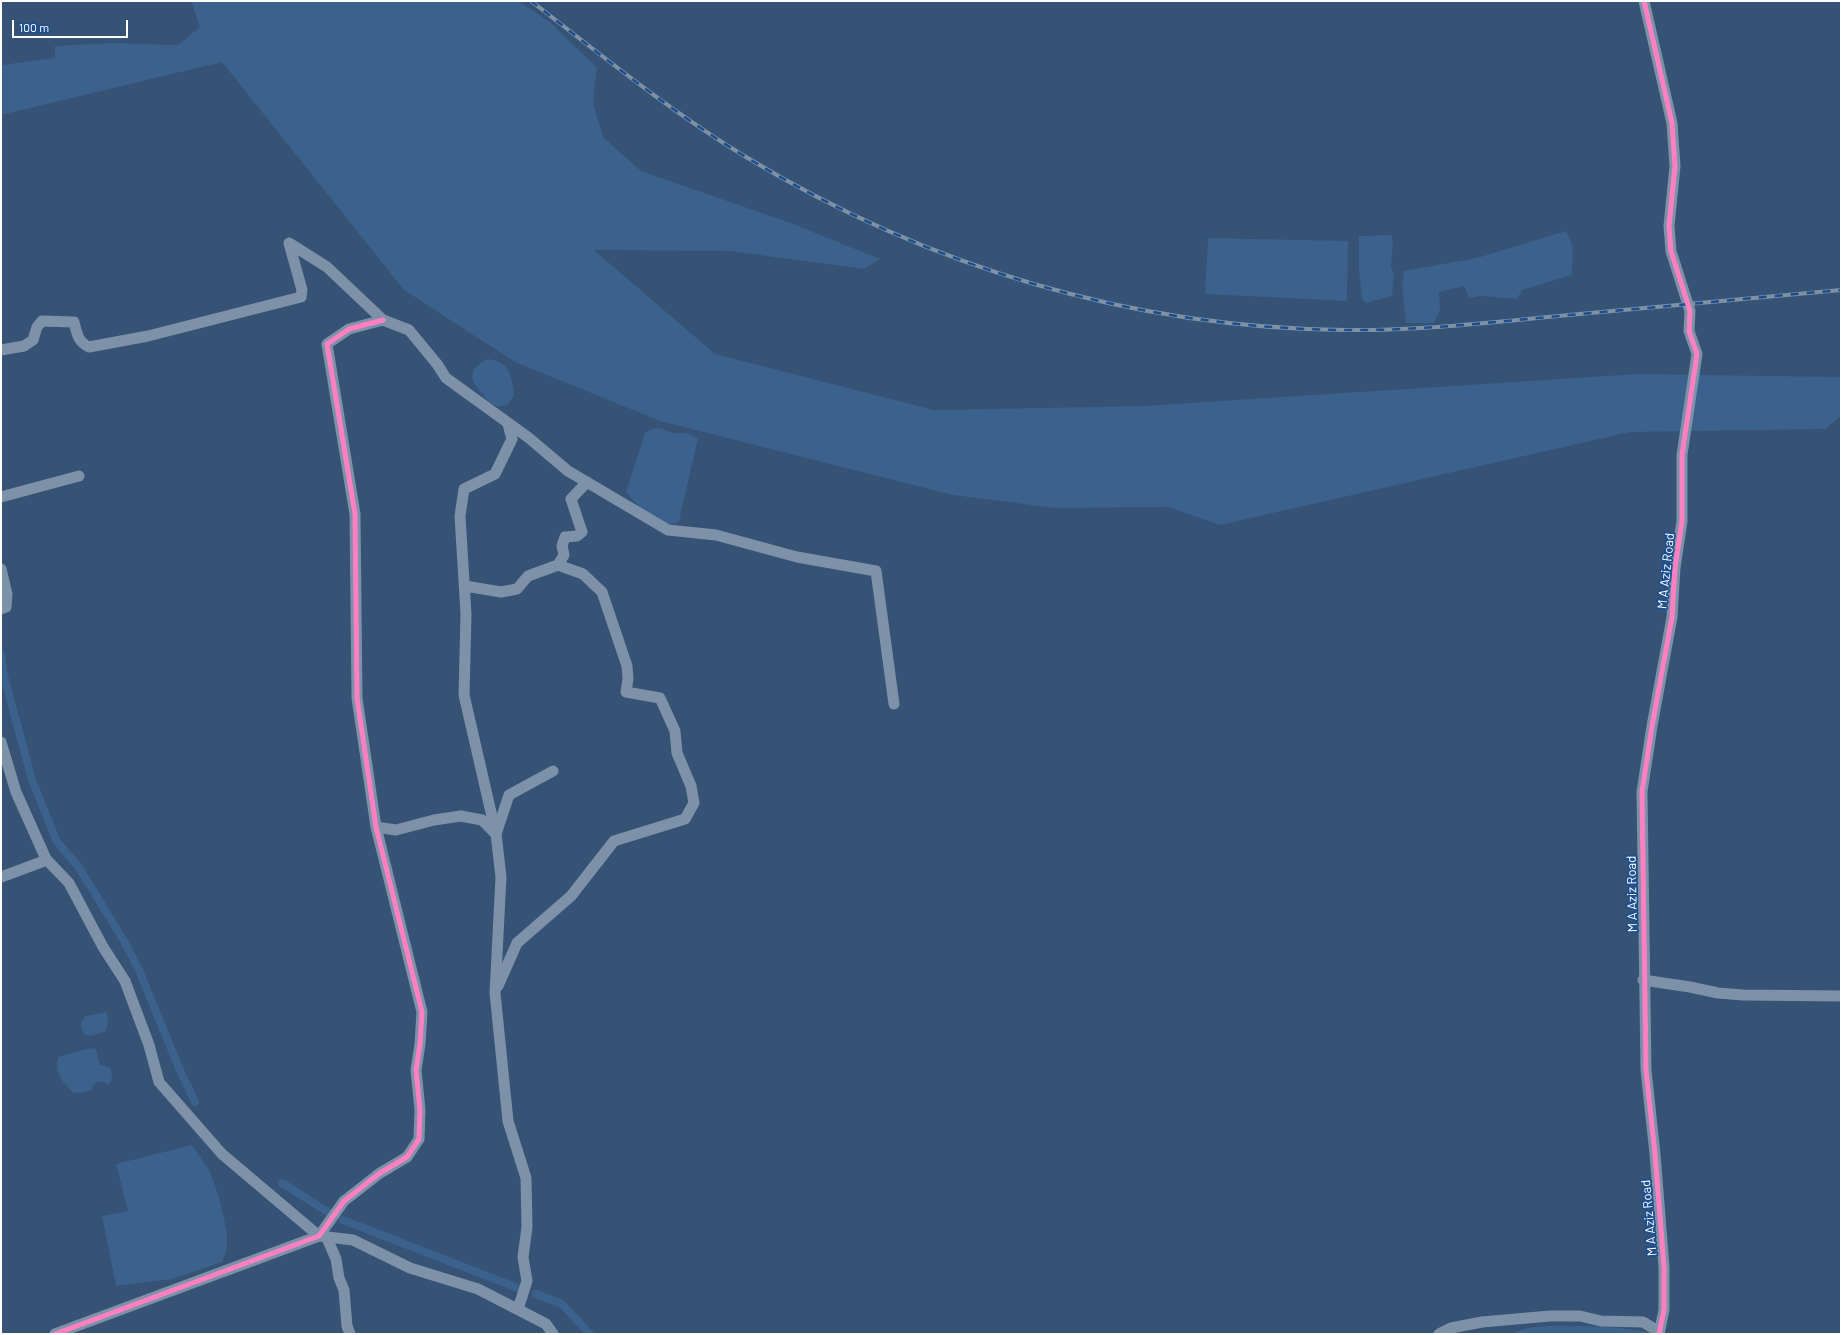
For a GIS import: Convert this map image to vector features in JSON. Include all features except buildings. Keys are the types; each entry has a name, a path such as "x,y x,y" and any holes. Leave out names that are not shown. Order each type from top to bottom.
{"street":[{"name":"M A Aziz Road","path":"1644,1 1672,123 1675,166 1669,226 1671,251 1690,311 1689,331 1697,354 1682,455 1682,521 1672,617 1652,726 1642,792 1643,980 1646,1070 1664,1267 1664,1310 1659,1333"},
{"path":"1,350 24,346 33,340 37,327 42,321 74,322 77,335 82,344 89,347 148,336 301,298 302,290 289,243 326,267 383,320 410,330 446,378 529,438 568,471 668,530 716,535 797,557 876,571 894,704"},
{"path":"322,1236 344,1201 380,1173 407,1157 419,1139 420,1110 416,1070 420,1044 422,1012 376,827 357,698 355,514 328,344 349,329 383,320"},
{"path":"508,424 512,439 495,474 464,488 460,516 466,614 464,695 496,834 501,877 495,993 508,1121 526,1178 526,1227 523,1257 526,1281 518,1309"},
{"path":"1,498 78,476"},
{"path":"464,586 501,592 517,589 528,576 558,565 564,555 562,546 565,537 577,536 582,532 570,499 587,482"},
{"path":"495,993 517,943 571,896 614,842 685,819 694,803 691,786 677,754 675,731 660,698 626,692 628,679 627,666 602,592 583,574 558,565"},
{"path":"1,569 7,594 6,607 2,609"},
{"path":"2,747 16,792 30,827 47,860 69,883 103,948 125,981 149,1045 159,1082 222,1154 322,1236 336,1259 339,1278 344,1290 347,1326 350,1334"},
{"path":"496,834 508,795 553,771"},
{"path":"376,827 396,830 434,820 461,816 482,820 496,834"},
{"path":"1,877 47,860"},
{"path":"1643,980 1718,993 1743,995 1841,996"},
{"path":"55,1334 322,1236 353,1240 410,1268 478,1289 546,1324 553,1334"},
{"path":"1439,1334 1451,1328 1482,1322 1550,1316 1580,1316 1601,1321 1642,1322 1659,1333"}],"water":[{"path":"191,1 519,1 551,23 597,68 593,103 603,137 641,171 788,222 880,259 864,269 729,251 594,250 715,354 934,410 1143,406 1637,374 1841,377 1841,416 1825,429 1630,432 1220,525 1168,507 1055,508 953,495 660,421 515,362 404,290 222,62 1,115 1,65 55,58 55,46 113,43 178,45 200,27"},
{"path":"1566,231 1573,247 1572,275 1522,290 1517,299 1481,296 1469,298 1464,286 1439,292 1440,310 1434,323 1406,323 1402,286 1404,271 1477,258"},
{"path":"1391,235 1393,242 1391,266 1394,275 1392,296 1366,303 1362,299 1359,270 1359,236"},
{"path":"1208,238 1348,241 1347,301 1205,294"},
{"path":"487,359 495,360 501,363 511,376 514,396 508,404 499,407 490,402 486,399 473,381 472,377 474,370"},
{"path":"660,428 672,433 688,433 698,439 680,516 681,520 675,524 660,521 653,517 641,508 626,492 645,433 651,429"},
{"path":"107,1012 108,1024 106,1031 91,1036 85,1035 82,1030 81,1023 85,1016"},
{"path":"90,1048 96,1049 100,1065 111,1068 112,1079 109,1085 103,1082 96,1082 91,1090 74,1093 66,1086 60,1077 57,1062 59,1057"},
{"path":"192,1145 210,1172 220,1200 227,1233 227,1249 222,1262 172,1279 116,1286 102,1216 128,1211 116,1164"},
{"path":"1546,1326 1623,1328 1649,1332 1650,1334 1512,1334 1528,1328"}],"waterway":[{"path":"1,654 4,676 32,780 57,842 78,866 124,941 139,970 179,1068 195,1102"},
{"path":"282,1183 328,1212"},
{"path":"343,1220 518,1288"},
{"path":"536,1294 562,1304 590,1334"}],"railway":[{"path":"531,1 636,82 690,121 746,157 815,196 886,230 959,260 1034,284 1110,303 1187,318 1266,327 1373,330 1457,326 1841,290"}],"cycle path":[{"path":"1644,1 1672,123 1675,166 1669,226 1671,251 1690,311 1689,331 1697,354 1682,455 1682,521 1675,568 1672,617 1652,726 1642,792 1646,1070 1655,1154 1664,1267 1664,1310 1659,1334"},
{"path":"55,1334 319,1236 344,1201 380,1173 407,1157 419,1139 420,1110 416,1070 420,1044 422,1012 376,827 357,698 355,514 327,344 349,329 383,320"}]}
